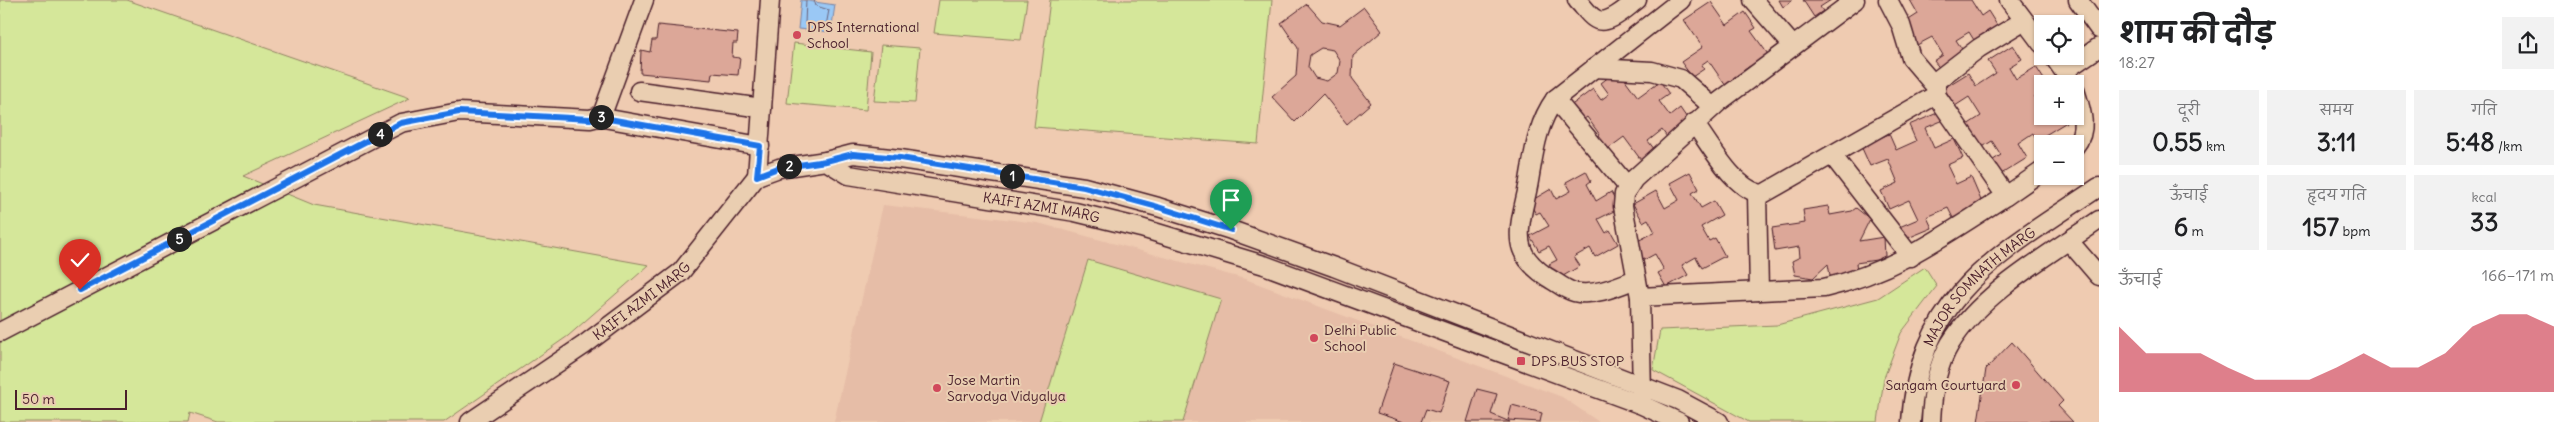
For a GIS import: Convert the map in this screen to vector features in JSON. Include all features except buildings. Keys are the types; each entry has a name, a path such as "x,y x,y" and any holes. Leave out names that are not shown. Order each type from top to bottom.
{"street":[{"path":"598,117 603,112 644,0"},
{"path":"770,0 757,176 778,168 826,161 853,154 900,158 1084,187 1158,207 1231,230 1334,267 1678,400 1719,422"},
{"path":"1578,0 1594,19 1602,21 1613,17 1637,0"},
{"path":"1636,279 1605,290 1584,293 1572,292 1541,272 1530,262 1522,249 1521,230 1538,134 1546,111 1555,99 1682,0"},
{"path":"1753,0 1794,46"},
{"path":"1642,405 1640,297 1623,206 1624,194 1634,179 1694,123 1854,0"},
{"path":"1888,0 1901,25 1911,58 1935,90 2006,196"},
{"path":"2009,0 2034,34"},
{"path":"2078,0 2099,29"},
{"path":"1694,123 1737,181 1748,190 1757,194 1763,194 1832,155 1935,90 1979,48 2023,21"},
{"path":"2070,75 2099,47"},
{"path":"2059,65 2066,75"},
{"path":"1594,68 1652,71 1681,78 1713,107"},
{"path":"639,91 762,108"},
{"path":"1555,99 1628,187"},
{"path":"0,332 401,123 459,112 590,119 598,117 760,146"},
{"path":"1832,155 1911,257"},
{"name":"KAIFI AZMI MARG","path":"826,161 849,174 1075,212 1142,228 1264,265 1642,405 1679,422"},
{"name":"KAIFI AZMI MARG","path":"470,422 584,345 680,272 757,176"},
{"path":"1640,297 1824,288 1850,283 1911,257 2034,177"},
{"name":"MAJOR SOMNATH MARG","path":"1911,422 1920,363 1940,318 1956,298 1989,264 2099,187"},
{"path":"1757,194 1759,291"},
{"name":"MAJOR SOMNATH MARG","path":"1931,422 1940,365 1949,346 1961,328 2001,290 2099,220"},
{"path":"2069,241 2099,276"}],"shaded area":[{"path":"883,205 1038,223 1245,279 1562,397 1599,422 834,422"}],"green space":[{"path":"0,0 127,0 410,98 243,176 314,205 649,265 568,336 444,422 218,422 190,413 188,422 0,422"},
{"path":"939,0 1027,0 1021,40 934,33"},
{"path":"1050,0 1272,0 1258,144 1034,127"},
{"path":"794,43 871,52 866,110 787,103"},
{"path":"881,45 920,48 915,103 874,101"},
{"path":"1088,260 1221,299 1183,422 1039,422"},
{"path":"1925,267 1937,286 1901,333 1884,378 1878,422 1749,422 1653,370 1660,330 1777,325 1878,298"}],"water":[{"path":"801,0 835,5 831,32 798,29"}],"place":[{"name":"DPS International School","path":"797,35"},
{"name":"Delhi Public School","path":"1314,338"},
{"name":"DPS BUS STOP","path":"1521,361"},
{"name":"Sangam Courtyard","path":"2016,385"},
{"name":"Jose Martin Sarvodya Vidyalya","path":"937,388"}],"route":[{"path":"80,290 401,123 418,118 459,112 590,119 598,117 760,146 757,176 778,168 826,161 853,154 900,158 1084,187 1158,207 1231,230"}]}
